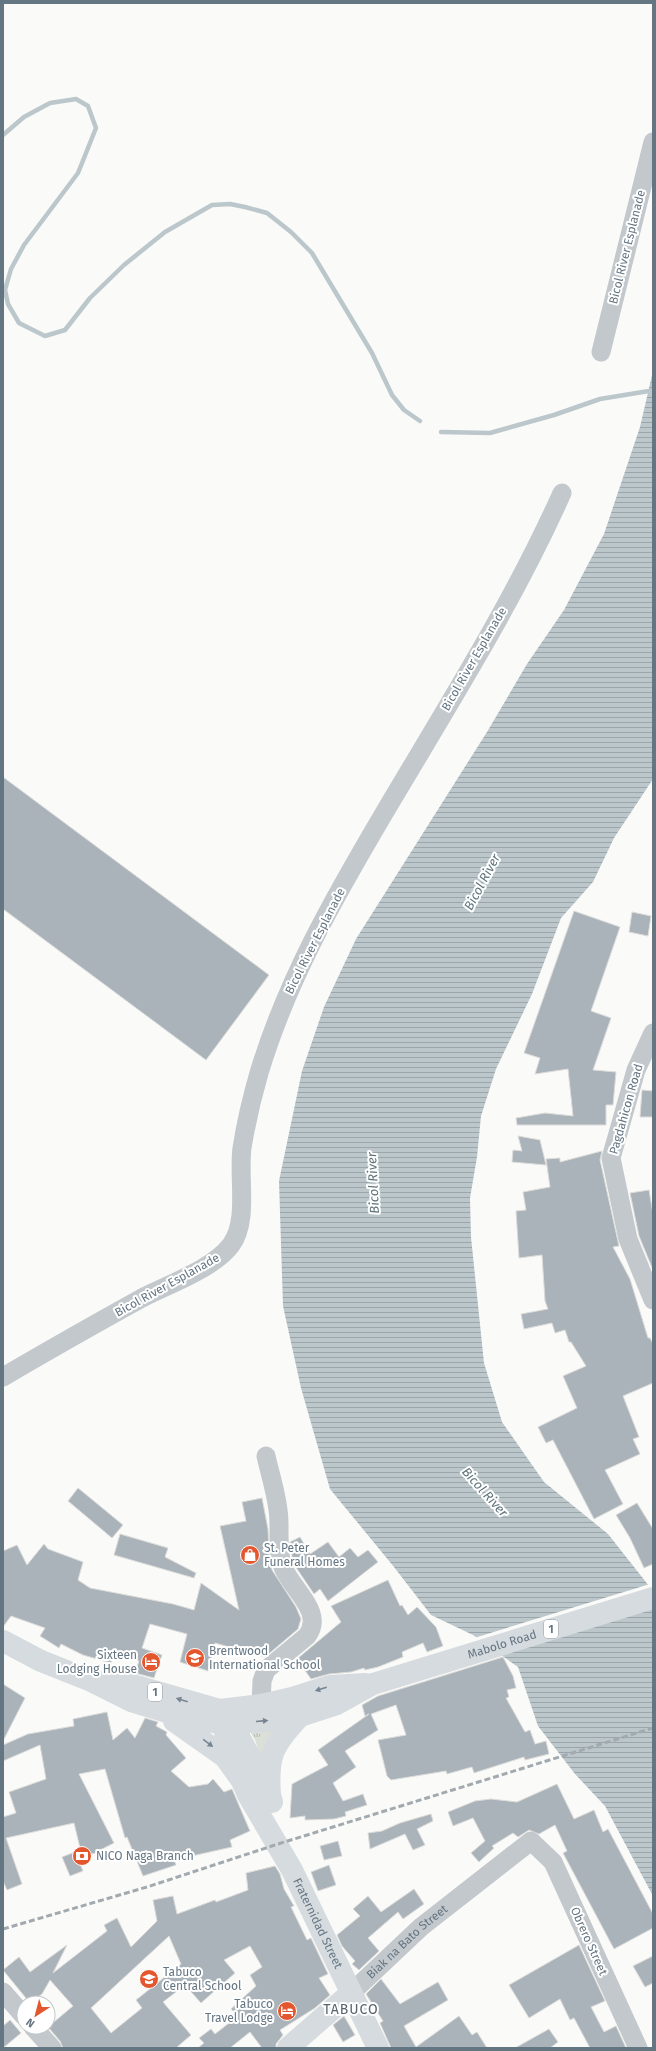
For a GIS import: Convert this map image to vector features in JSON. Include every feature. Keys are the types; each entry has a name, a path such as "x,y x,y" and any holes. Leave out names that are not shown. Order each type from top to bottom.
{"main road":[{"name":"Mabolo Road","path":"227,1717 264,1721 300,1716 337,1704 373,1684 449,1659 653,1598"},
{"name":"1","path":"3,1641 41,1661 89,1680 131,1701 196,1721 227,1717"},
{"name":"1","path":"89,1680 133,1685 227,1717"},
{"name":"Mabolo Road","path":"227,1717 261,1705 292,1698 330,1686 373,1684"},
{"path":"151,1707 209,1744 225,1757 240,1778 278,1844"},
{"path":"270,1795 268,1771 270,1757 281,1737 300,1716"},
{"path":"227,1717 229,1750 240,1778"},
{"path":"227,1717 270,1795"},
{"name":"Fraternidad Street","path":"270,1795 278,1831 278,1844 317,1919 378,2048"},
{"name":"Biak na Bato Street","path":"288,2048 351,1993"}],"street":[{"name":"Bicol River Esplanade","path":"601,352 653,142"},
{"name":"Bicol River Esplanade","path":"3,1377 141,1299 200,1268 222,1254 233,1242 240,1228 240,1169 246,1122 259,1073 295,974 351,870 492,630 543,535 562,493"},
{"name":"Pagdahicon Road","path":"653,1033 636,1070 611,1158 628,1239 653,1300"},
{"path":"261,1705 262,1681 266,1670 307,1636 311,1631 314,1620 310,1607 292,1583 283,1567 278,1541 278,1510 266,1456"},
{"name":"Biak na Bato Street","path":"351,1993 421,1927 531,1841"},
{"name":"Obrero Street","path":"531,1841 553,1862 638,2048"},
{"path":"3,1992 16,2007"},
{"path":"41,2035 52,2048"}],"green space":[{"path":"278,1724 261,1759 255,1740 247,1726"}],"water":[{"name":"Bicol River","path":"653,371 653,779 614,838 593,882 561,918 532,994 496,1069 481,1116 477,1157 470,1198 471,1237 484,1363 502,1422 544,1482 608,1534 653,1591 653,1896 605,1806 575,1774 538,1726 518,1667 473,1635 431,1615 330,1489 301,1388 283,1306 279,1181 302,1071 324,1007 356,939 487,732 527,664 564,610 604,534 640,427"}],"pier":[{"path":"650,1584 653,1588 496,1654 474,1638"}],"building":[{"path":"3,777 269,975 206,1060 3,909"},
{"path":"574,911 620,927 591,1011 611,1018 593,1070 616,1072 613,1105 606,1105 606,1125 517,1125 516,1118 545,1113 573,1116 568,1069 535,1074 540,1058 524,1053"},
{"path":"632,912 651,916 648,936 629,932"},
{"path":"642,1090 653,1091 653,1117 640,1117"},
{"path":"518,1136 540,1140 546,1165 512,1162 513,1150 522,1151"},
{"path":"602,1151 600,1160 619,1246 613,1247 630,1279 648,1338 650,1338 653,1344 653,1383 623,1396 639,1437 633,1439 640,1454 605,1470 623,1504 594,1519 553,1440 546,1443 538,1427 577,1408 563,1376 586,1366 571,1342 569,1342 565,1330 555,1333 552,1323 524,1329 521,1314 548,1309 545,1301 542,1255 519,1258 516,1211 526,1210 523,1192 550,1187 546,1159 560,1158 560,1162"},
{"path":"649,1190 653,1214 653,1270 639,1236 630,1193"},
{"path":"78,1488 123,1525 112,1538 68,1501"},
{"path":"262,1498 268,1529 269,1554 272,1570 296,1607 301,1619 298,1629 265,1657 215,1643 208,1671 180,1662 187,1634 150,1624 142,1648 162,1655 154,1678 135,1673 139,1661 114,1652 111,1663 83,1655 61,1644 59,1648 40,1636 45,1628 11,1616 3,1627 3,1551 17,1545 27,1565 44,1544 48,1549 83,1562 78,1580 90,1588 173,1604 194,1610 201,1583 239,1610 220,1526 246,1521 242,1502"},
{"path":"637,1503 653,1529 653,1564 644,1568 630,1538 616,1515"},
{"path":"120,1534 168,1548 165,1557 196,1573 194,1578 114,1555"},
{"path":"300,1537 310,1554 328,1542 339,1557 350,1548 358,1557 368,1550 378,1562 328,1601 320,1589 314,1594 293,1563 290,1542"},
{"path":"388,1580 400,1606 402,1605 408,1615 417,1607 436,1627 443,1646 427,1652 423,1643 402,1652 403,1657 378,1667 329,1674 311,1679 297,1659 341,1622 331,1606"},
{"path":"503,1657 513,1676 516,1688 507,1690 509,1697 506,1698 525,1732 530,1730 535,1744 546,1741 549,1754 525,1760 524,1757 474,1773 472,1767 447,1774 446,1771 391,1780 387,1776 378,1740 406,1735 396,1705 371,1714 378,1730 345,1751 356,1767 333,1783 343,1801 363,1794 367,1805 345,1812 346,1816 334,1819 305,1820 305,1816 290,1818 292,1784 328,1765 318,1750 369,1714 365,1716 362,1705 378,1696"},
{"path":"3,1684 25,1698 3,1741"},
{"path":"107,1712 113,1740 127,1728 135,1738 145,1718 158,1722 156,1726 167,1732 166,1735 186,1758 171,1771 189,1787 208,1784 213,1779 224,1792 232,1789 250,1831 230,1840 232,1847 174,1860 176,1865 143,1876 127,1837 125,1838 105,1769 79,1774 114,1843 100,1850 101,1852 82,1856 74,1823 6,1838 22,1884 7,1890 3,1881 3,1817 16,1813 9,1792 46,1779 40,1745 3,1761 3,1745 28,1734 74,1726 73,1719"},
{"path":"557,1784 574,1819 594,1810 603,1832 608,1829 653,1914 653,1928 614,1949 563,1853 567,1851 555,1825 539,1834 529,1830 518,1837 513,1833 492,1846 494,1848 479,1862 471,1853 485,1841 473,1818 453,1826 448,1812 475,1801 491,1799 517,1802"},
{"path":"431,1814 433,1821 417,1829 425,1845 413,1850 405,1834 370,1849 368,1833 382,1831 400,1823"},
{"path":"338,1841 342,1856 324,1860 320,1846"},
{"path":"75,1852 83,1871 70,1876 62,1857"},
{"path":"329,1865 336,1885 318,1891 311,1872"},
{"path":"275,1866 280,1874 284,1889 294,1906 291,1907 307,1940 311,1938 328,1974 319,1978 330,1995 315,2008 280,2030 283,2035 276,2044 276,2048 262,2048 250,2032 230,2048 198,2048 204,2043 199,2038 211,2029 215,2034 238,2016 231,2009 256,1986 250,1975 262,1967 250,1946 224,1960 235,1973 201,2003 185,1985 163,2002 191,2035 176,2048 63,2048 55,2035 56,2020 73,2006 50,1980 41,1995 23,1995 3,1970 19,1957 30,1972 67,1945 53,1973 107,1931 104,1925 117,1918 131,1947 157,1921 153,1900 173,1896 177,1914 248,1890 246,1873","holes":["169,1936 181,1964 136,2000 142,2008 111,2033 91,2008"]},
{"path":"414,1889 424,1904 403,1919 398,1912 368,1938 379,1951 359,1970 352,1964 355,1961 342,1946 337,1935 360,1916 353,1909 368,1896 381,1912"},
{"path":"579,1945 605,2001 591,2007 604,2032 616,2026 626,2048 590,2048 574,2018 570,2020 560,1999 529,2018 509,1985"},
{"path":"653,1956 653,1983 645,1987 633,1966"},
{"path":"381,1979 400,2004 438,1982 448,2000 404,2026 416,2047 459,2016 472,2035 477,2032 487,2048 391,2048 380,2023 383,2021 366,1994"},
{"path":"344,2016 355,2035 343,2042 333,2025"},
{"path":"10,2020 16,2027 16,2035 19,2035 3,2048 3,2026"},
{"path":"549,2029 558,2042 550,2048 515,2048"}],"waterway":[{"path":"3,135 24,117 50,103 76,99 88,106 96,128 78,173 24,245 11,269 5,290 8,304 19,323 45,336 65,330 90,298 124,265 165,232 212,205 230,204 245,207 267,213 291,232 312,253 372,353 392,395 404,410 420,421"},
{"path":"441,432 490,433 554,415 600,399 649,391 653,392"}],"railway":[{"path":"3,1929 147,1887 278,1844 653,1728"}],"place":[{"name":"St. Peter Funeral Homes","path":"250,1555"},
{"name":"Brentwood International School","path":"195,1658"},
{"name":"Sixteen Lodging House","path":"151,1662"},
{"name":"NICO Naga Branch","path":"82,1856"},
{"name":"Tabuco Central School","path":"149,1979"},
{"name":"Tabuco Travel Lodge","path":"287,2011"}],"district":[{"name":"TABUCO","path":"351,2009"}]}
